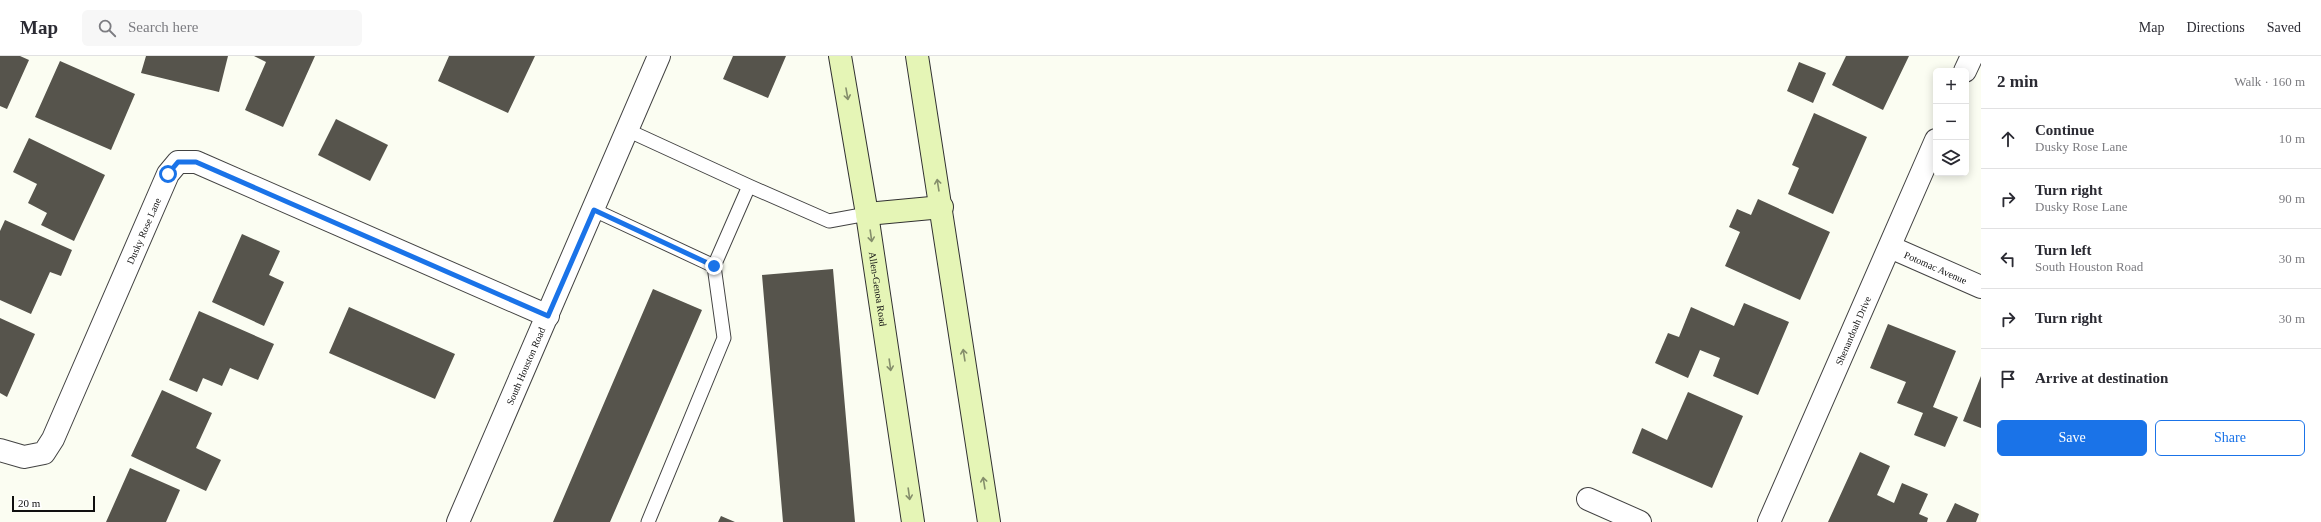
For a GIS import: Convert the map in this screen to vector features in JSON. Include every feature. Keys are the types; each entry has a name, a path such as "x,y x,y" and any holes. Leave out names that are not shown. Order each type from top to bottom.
{"main road":[{"name":"Allen-Genoa Road","path":"840,56 867,214 913,522"},
{"path":"917,56 942,207 989,522"},
{"path":"867,214 942,207"}],"street":[{"name":"South Houston Road","path":"458,522 594,210 659,56"},
{"path":"1966,68 1972,56"},
{"name":"Shenandoah Drive","path":"1770,522 1933,147"},
{"name":"Dusky Rose Lane","path":"0,450 24,457 44,453 53,439 168,174 178,162 196,162 548,316"},
{"name":"Potomac Avenue","path":"1890,247 1981,287"},
{"path":"1588,499 1640,522"}],"lane":[{"path":"627,130 749,186 829,220 867,214"},
{"path":"648,522 724,338 714,266 749,186"},
{"path":"594,210 714,266"}],"building":[{"path":"0,56 20,56 29,60 7,109 0,106"},
{"path":"146,56 228,56 219,92 141,73"},
{"path":"254,56 315,56 283,127 245,110 266,62"},
{"path":"449,56 535,56 508,113 438,81"},
{"path":"733,56 786,56 768,98 723,79"},
{"path":"1846,56 1909,56 1883,110 1832,85"},
{"path":"60,61 135,94 111,150 35,117"},
{"path":"1799,62 1826,73 1813,103 1787,91"},
{"path":"1814,113 1867,137 1833,214 1788,194 1799,168 1792,165"},
{"path":"336,119 388,145 370,181 318,155"},
{"path":"29,138 105,175 74,241 41,225 47,213 28,203 37,184 13,172"},
{"path":"1758,199 1830,232 1800,300 1725,266 1740,232 1729,227 1737,209 1751,215"},
{"path":"5,220 72,250 61,276 50,272 31,314 0,300 0,231"},
{"path":"242,234 280,251 269,275 284,282 264,326 212,302"},
{"path":"833,269 855,522 783,522 762,275"},
{"path":"653,289 702,310 610,522 553,522"},
{"path":"1744,303 1789,322 1758,395 1713,376 1720,358 1700,350 1688,378 1655,363 1668,333 1679,337 1691,307 1734,326"},
{"path":"349,307 455,354 435,399 329,353"},
{"path":"199,311 274,344 258,380 230,368 222,386 203,378 197,392 169,380"},
{"path":"0,318 35,334 7,397 0,393"},
{"path":"1888,324 1956,351 1933,407 1958,417 1945,447 1914,435 1923,413 1897,403 1906,382 1870,368"},
{"path":"1981,376 1981,428 1963,421"},
{"path":"162,390 212,413 196,448 221,460 206,491 131,456"},
{"path":"1688,392 1743,416 1712,488 1632,453 1642,428 1667,440"},
{"path":"1860,452 1890,466 1877,495 1894,503 1902,483 1928,494 1919,514 1928,518 1927,522 1828,522"},
{"path":"130,468 180,490 166,522 106,522"},
{"path":"1955,503 1979,514 1976,522 1946,522"},
{"path":"721,516 735,522 718,522"}],"route":[{"path":"168,174 178,162 196,162 548,316 594,210 714,266"}]}
